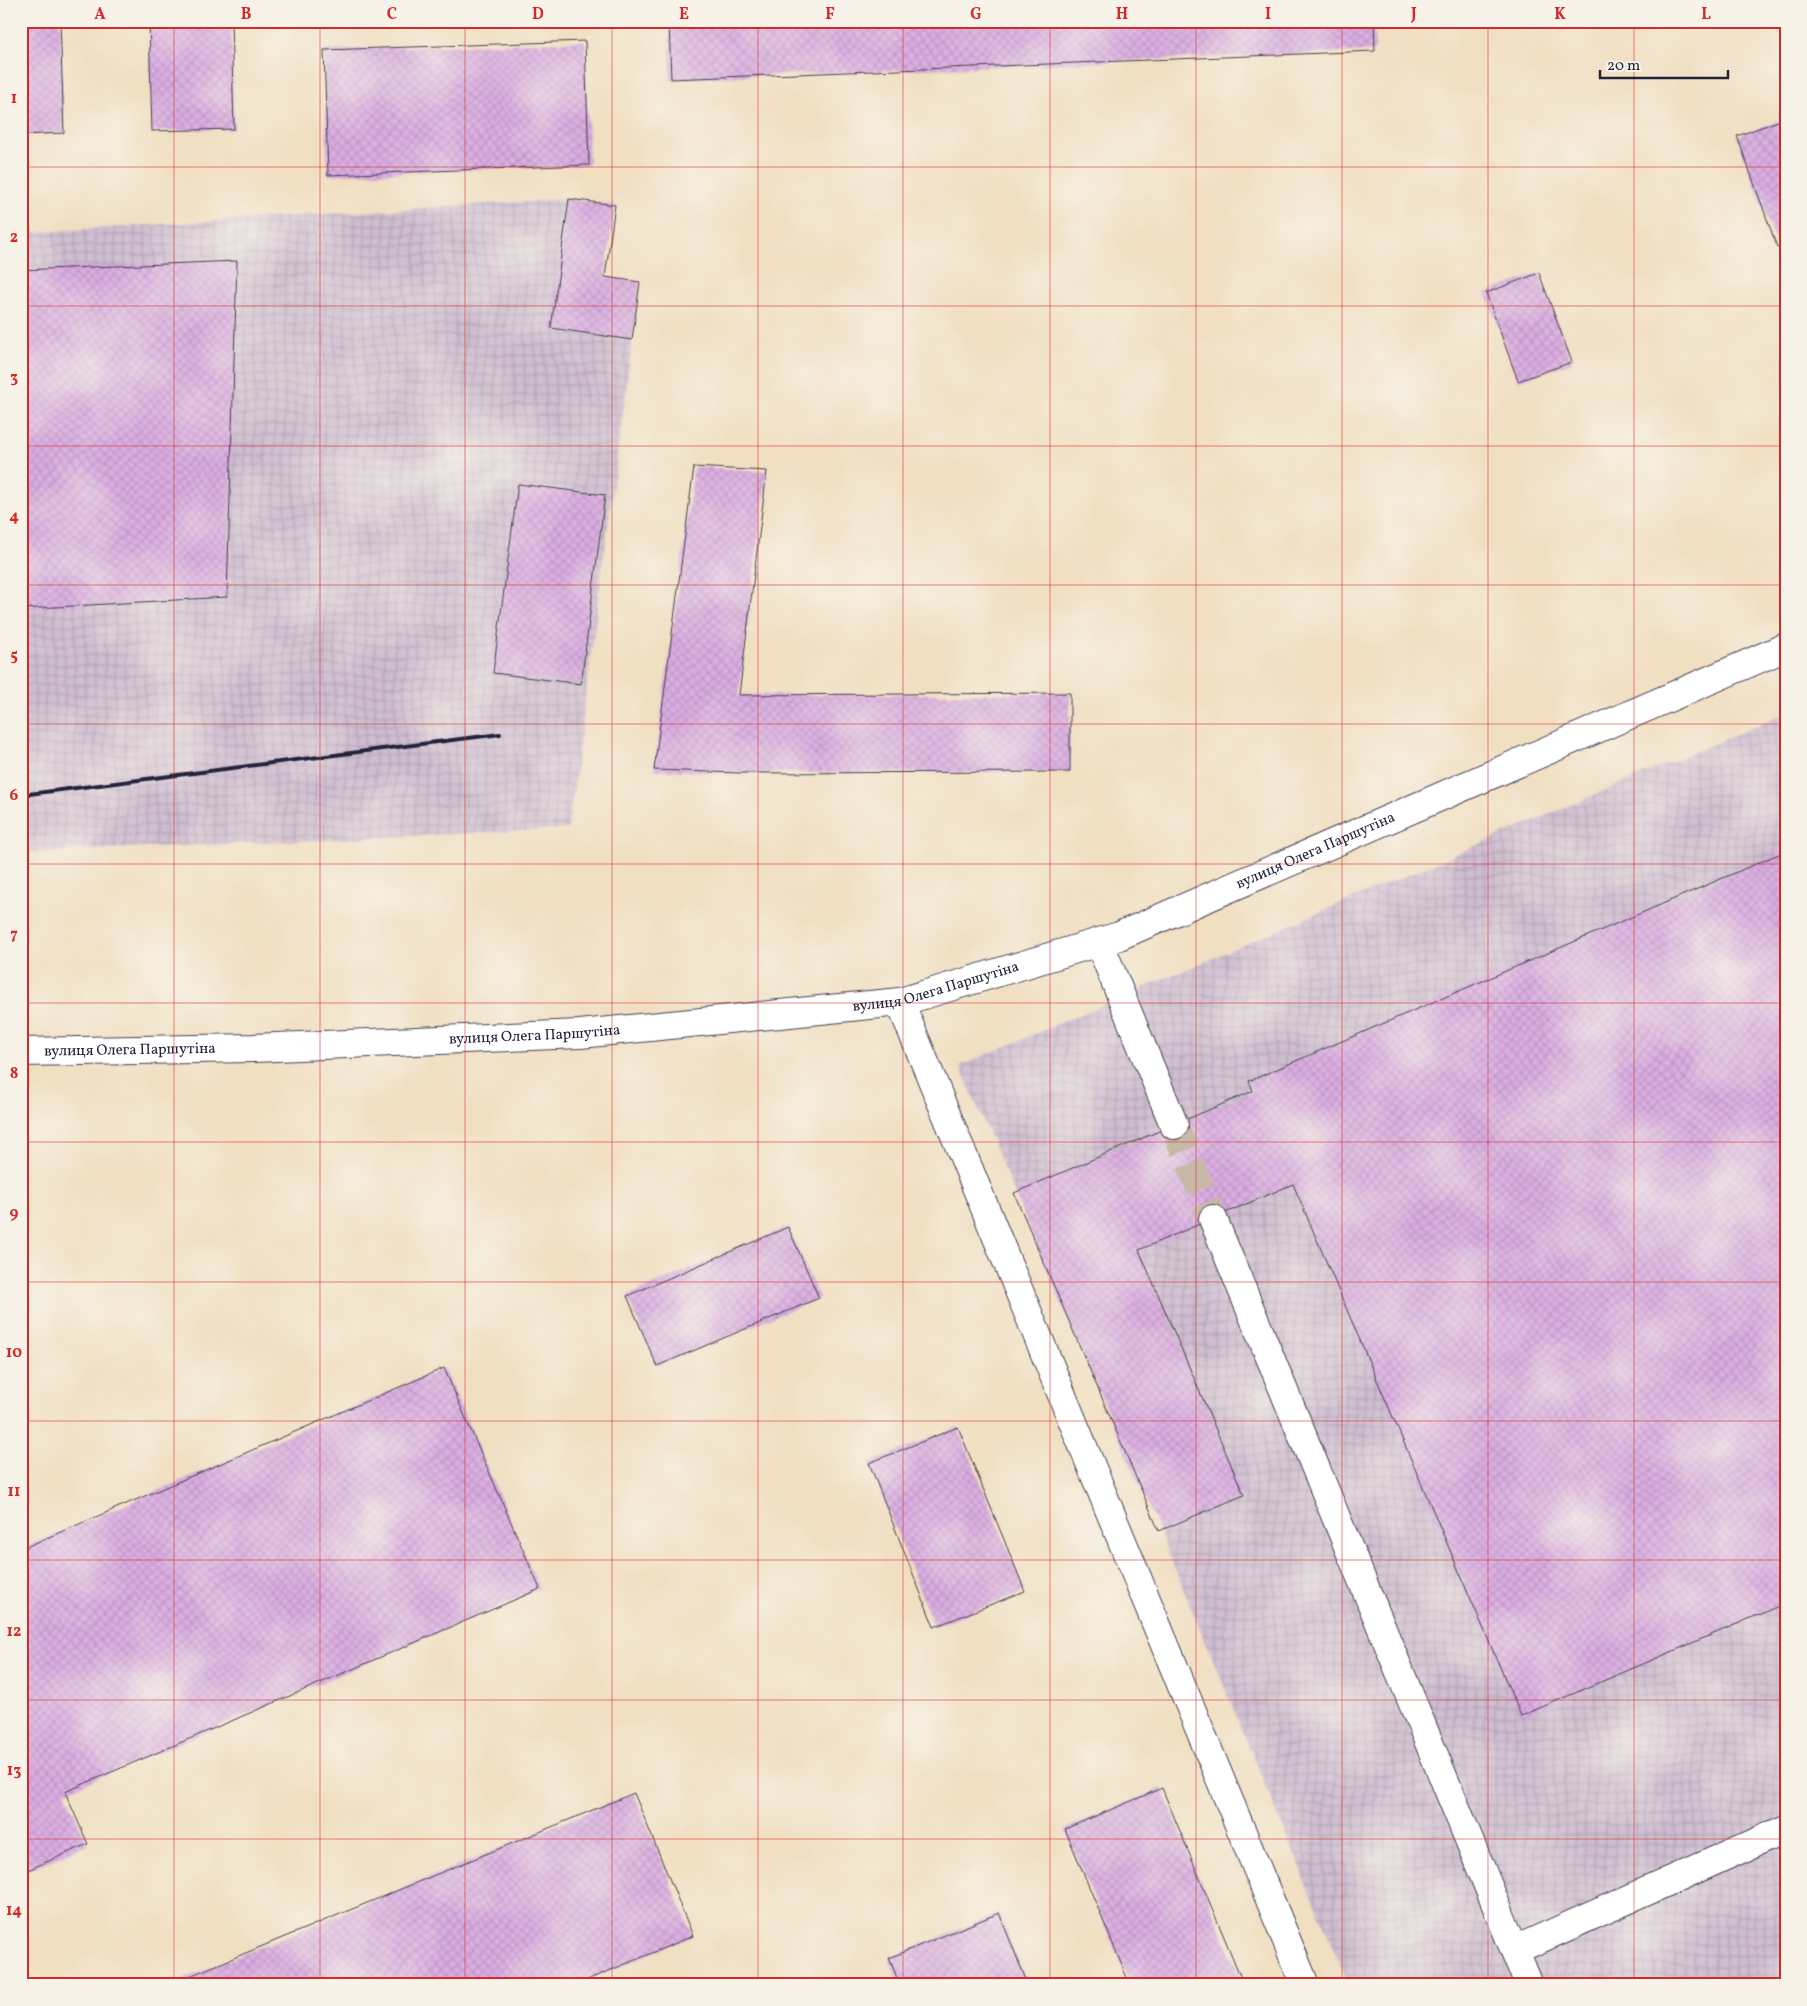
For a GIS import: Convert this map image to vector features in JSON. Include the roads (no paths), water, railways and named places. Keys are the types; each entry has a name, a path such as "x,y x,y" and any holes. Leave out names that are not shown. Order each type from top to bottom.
{"street":[{"name":"вулиця Олега Паршутіна","path":"21,1052 254,1048 580,1034 900,1002 1119,936 1786,647"},
{"path":"1099,942 1174,1125"},
{"path":"900,1002 1305,1985"},
{"path":"1213,1219 1529,1985"},
{"path":"1515,1950 1786,1829"}],"tunnel":[{"path":"1174,1125 1213,1219"}],"railway":[{"path":"21,795 500,734"}]}
